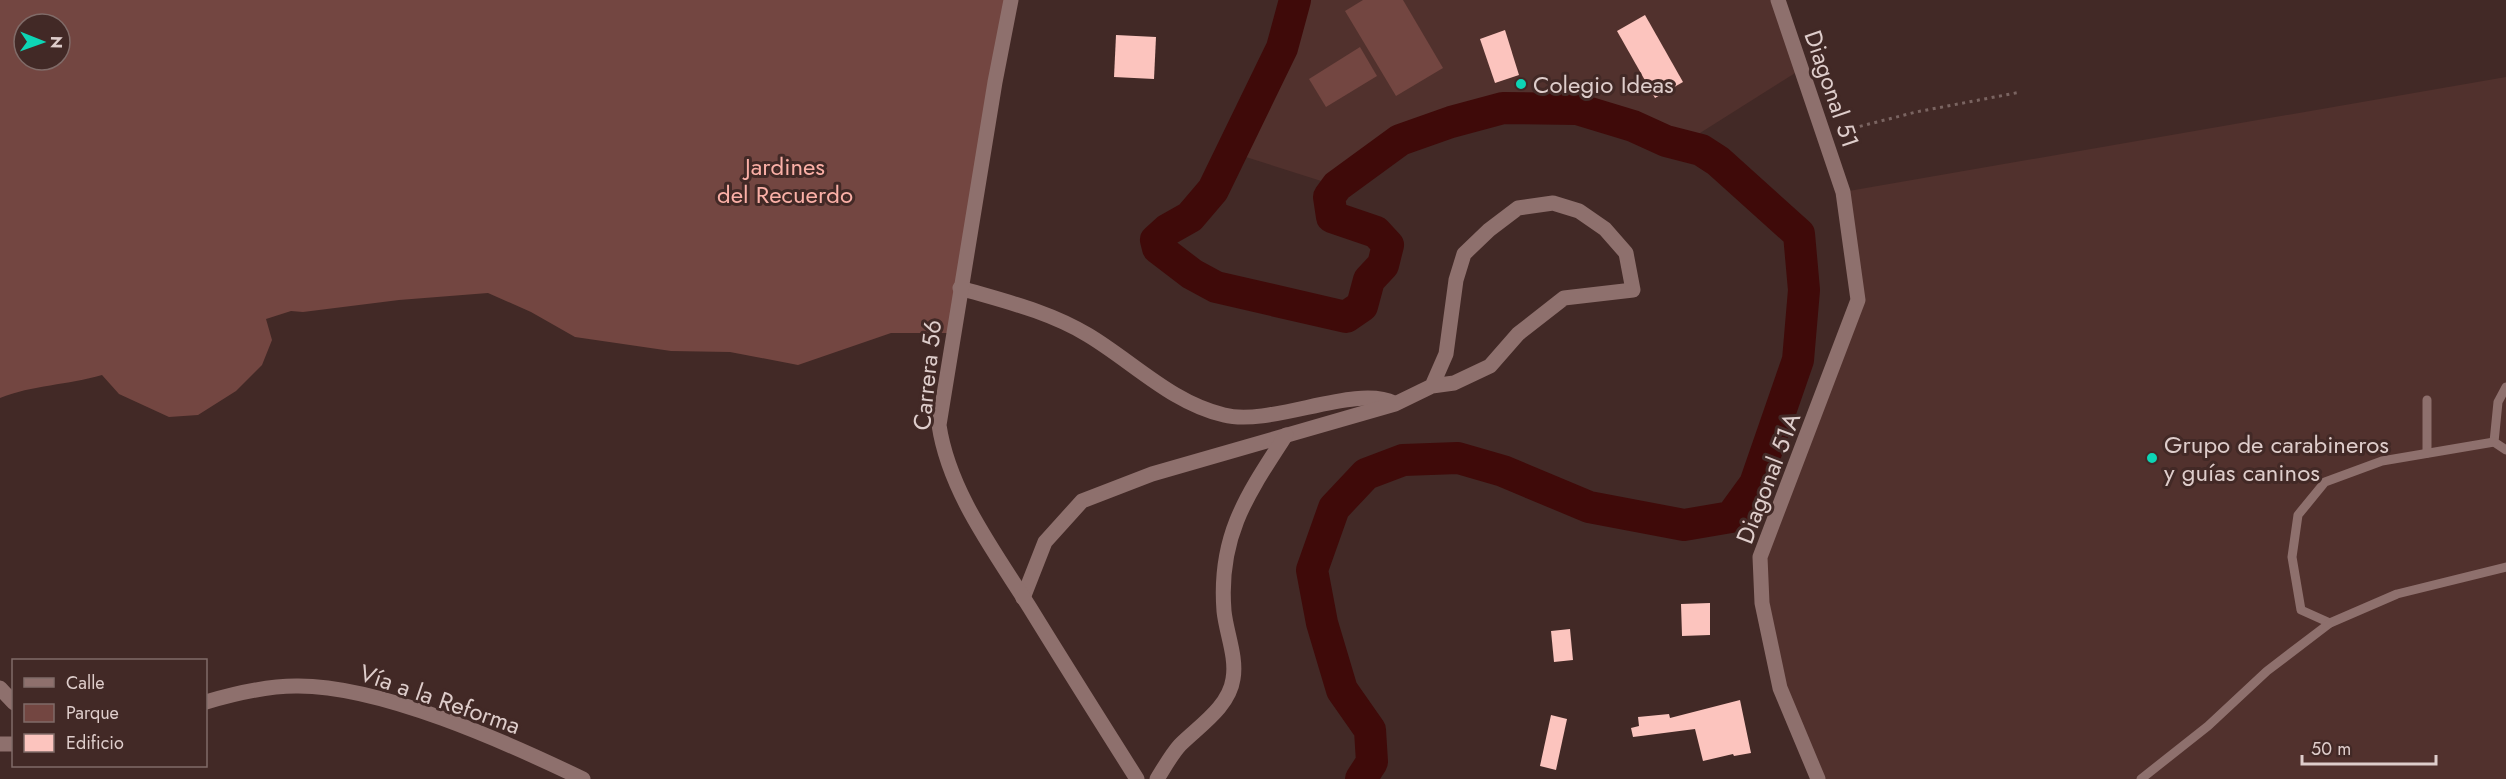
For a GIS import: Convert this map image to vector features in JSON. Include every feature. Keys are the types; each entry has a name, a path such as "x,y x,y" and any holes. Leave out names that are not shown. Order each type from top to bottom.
{"street":[{"name":"Carrera 56","path":"1011,0 960,288 939,425 943,454 958,487 1023,598 1137,779"},
{"name":"Diagonal 51","path":"1778,0 1843,192"},
{"name":"Diagonal 51A","path":"1818,779 1780,688 1762,603 1760,557 1858,300 1843,192"},
{"path":"1023,598 1045,542 1082,501 1152,474 1395,404 1432,386 1454,383 1490,366 1518,334 1563,298 1633,290 1626,253 1605,229 1579,211 1553,203 1518,207 1464,254 1456,280 1446,354 1432,386"},
{"path":"960,288 1035,309 1088,335 1153,381 1202,409 1227,416 1258,416 1362,399 1384,398 1395,404"},
{"path":"1157,779 1178,747 1227,697 1234,678 1222,575 1229,538 1246,496 1286,435"},
{"name":"Vía a la Reforma","path":"207,702 295,686 347,691 433,716 534,756 583,779"},
{"path":"0,688 12,701"}],"lane":[{"path":"2494,441 2498,402 2506,387"},
{"path":"2427,400 2427,453"},
{"path":"2330,623 2301,610 2292,557 2298,515 2325,482 2382,461 2494,441 2506,450"},
{"path":"2141,779 2208,726 2267,671 2330,623 2397,594 2506,567"}],"path":[{"path":"1825,136 1916,112 2020,92"}],"shaded area":[{"name":"Colegio Ideas","path":"1295,0 1778,0 1800,70 1681,145 1633,126 1577,109 1503,108 1451,122 1400,140 1337,186 1230,152 1282,48"},
{"name":"Grupo de carabineros y guías caninos","path":"2506,77 2506,779 1818,779 1780,688 1760,557 1858,300 1843,192"}],"green space":[{"name":"Jardines del Recuerdo","path":"0,0 1011,0 953,333 891,333 798,365 730,352 671,351 575,337 531,312 488,293 399,300 303,312 291,311 266,319 272,340 262,365 236,391 198,415 169,417 119,394 102,375 0,398"},
{"path":"1363,0 1403,0 1443,68 1396,96 1345,11"},
{"path":"1360,47 1377,76 1326,107 1309,79"}],"building":[{"path":"1645,15 1683,82 1655,98 1617,31"},
{"path":"1505,30 1519,75 1495,83 1480,39"},
{"path":"1116,35 1156,37 1154,79 1114,77"},
{"path":"1710,603 1710,635 1682,636 1681,604"},
{"path":"1570,629 1573,660 1554,662 1551,631"},
{"path":"1740,700 1751,753 1734,756 1733,754 1703,761 1695,729 1633,737 1631,728 1639,726 1638,717 1669,714 1670,718"},
{"path":"1551,715 1567,719 1556,770 1540,766"}],"waterway":[{"path":"1295,0 1282,48 1213,190 1190,217 1167,230 1156,240 1158,248 1192,274 1216,287 1346,317 1362,306 1369,280 1383,265 1388,245 1376,232 1332,217 1329,197 1337,186 1400,140 1451,122 1503,108 1577,109 1633,126 1666,141 1701,150 1718,161 1799,234 1804,290 1798,360 1755,484 1731,517 1684,525 1589,507 1503,471 1458,458 1403,460 1366,474 1334,508 1312,570 1322,623 1342,690 1370,730 1372,762 1361,779"}],"place":[{"name":"Colegio Ideas","path":"1521,84"},
{"name":"Grupo de carabineros y guías caninos","path":"2152,458"}]}
